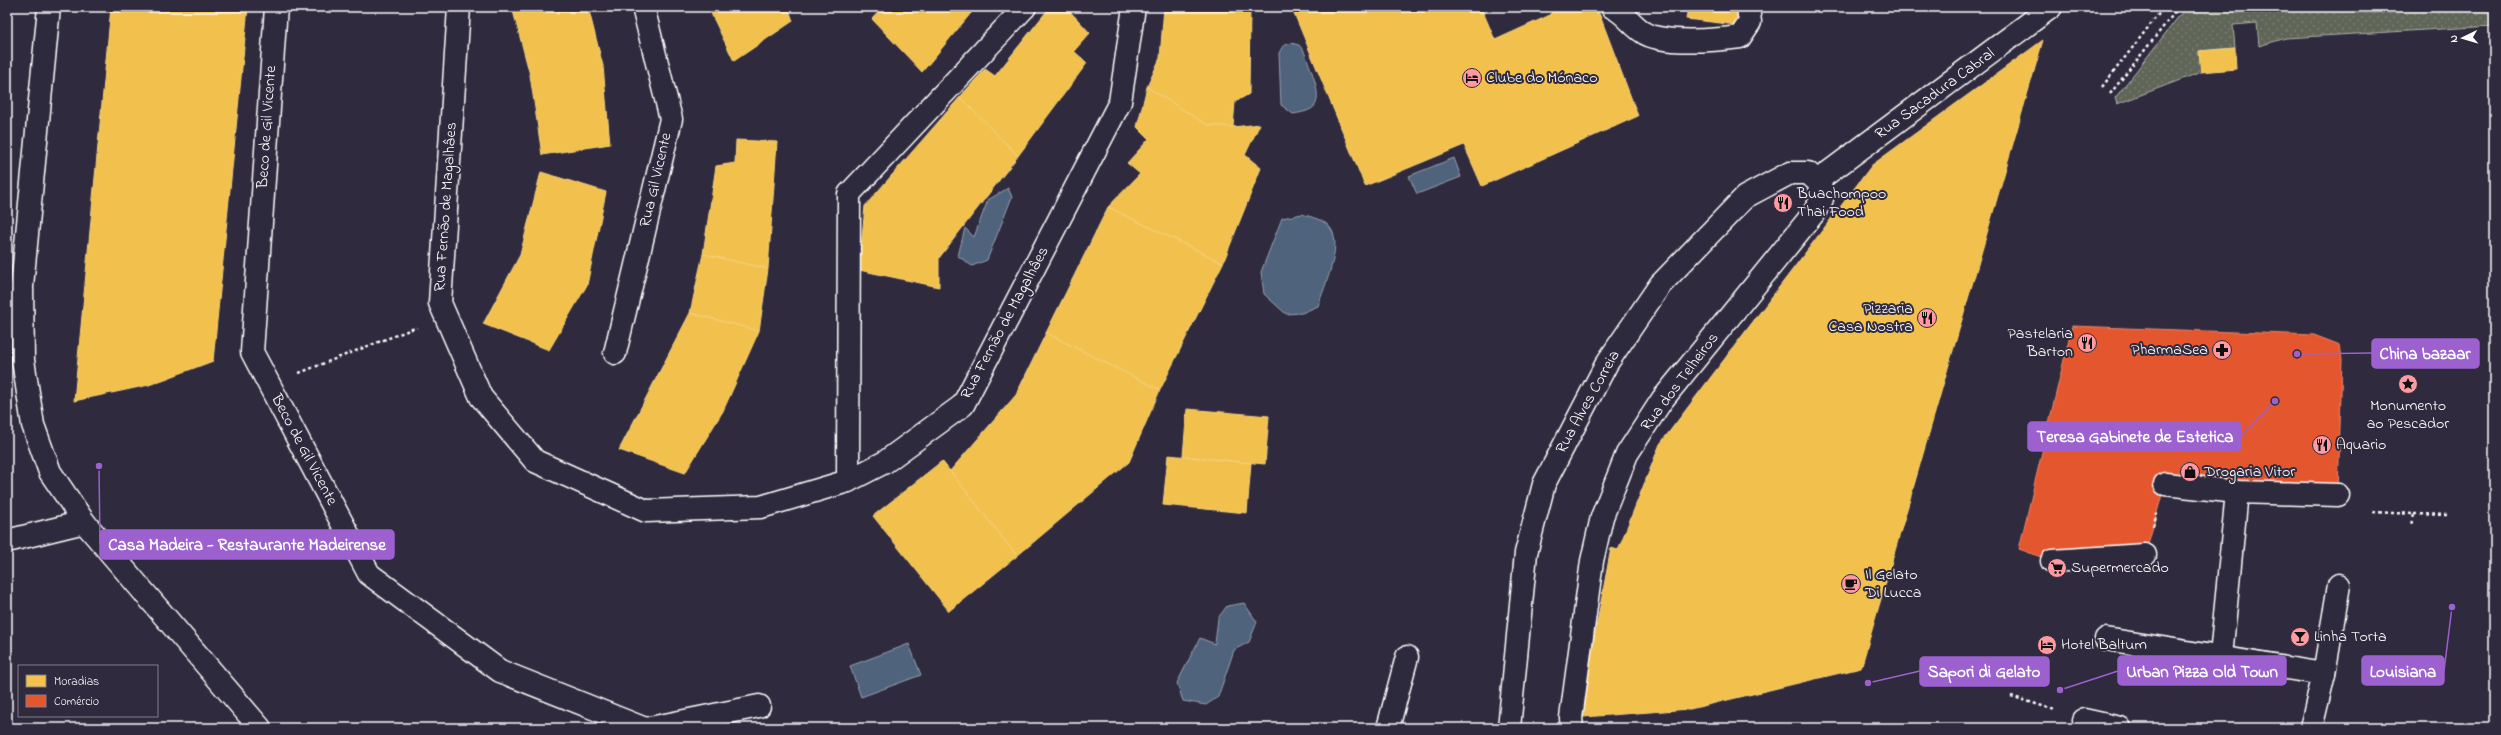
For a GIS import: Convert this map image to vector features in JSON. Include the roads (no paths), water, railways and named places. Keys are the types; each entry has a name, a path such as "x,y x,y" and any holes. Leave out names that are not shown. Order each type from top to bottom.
{"street":[{"path":"49,7 22,286 23,360 33,425 50,472 84,522 260,728"},
{"name":"Beco de Gil Vicente","path":"276,7 252,352 369,574 500,671 643,728"},
{"name":"Rua Fernão de Magalhâes","path":"459,7 440,302 481,397 535,461 646,511 761,507 848,482 885,462 963,405 1120,102 1134,7"},
{"name":"Rua Gil Vicente","path":"615,353 671,120 643,7"},
{"path":"848,482 849,194 1025,7"},
{"path":"1612,7 1644,33 1669,39 1712,42 1740,37 1750,22 1748,7"},
{"name":"Rua Sacadura Cabral","path":"1817,181 2051,7"},
{"name":"Rua Alves Correia","path":"1509,728 1526,553 1544,484 1607,363 1660,285 1745,197 1790,173 1808,173 1817,181"},
{"name":"Rua dos Telheiros","path":"1572,728 1571,718 1592,561 1602,517 1627,454 1662,400 1813,214 1822,199 1821,188 1817,181"},
{"path":"2165,484 2237,492 2338,495"},
{"path":"2222,656 2237,492"},
{"path":"7,542 84,522"},
{"path":"2052,561 2145,555"},
{"path":"2311,728 2324,674 2339,585"},
{"path":"2106,639 2222,656 2324,674"},
{"path":"1388,728 1407,657"},
{"path":"650,728 759,706"},
{"path":"2084,720 2120,728"}],"water":[{"path":"1291,43 1299,45 1304,51 1317,91 1315,105 1311,109 1305,112 1293,114 1281,105 1279,53 1283,46"},
{"path":"1454,158 1461,177 1417,194 1409,176"},
{"path":"1008,188 1012,197 987,260 972,266 958,256 965,228 974,237 988,200"},
{"path":"1302,214 1318,219 1329,226 1334,236 1334,256 1318,306 1302,313 1286,314 1264,294 1261,272 1282,218"},
{"path":"1244,603 1257,622 1249,642 1234,650 1218,697 1206,705 1183,701 1177,683 1200,638 1215,644 1218,618 1227,606"},
{"path":"909,644 921,675 861,697 850,666"}],"place":[{"name":"Clube do Mónaco","path":"1472,78"},
{"name":"Buachompoo Thai Food","path":"1783,203"},
{"name":"Pizzaria Casa Nostra","path":"1927,318"},
{"name":"Pastelaria Barton","path":"2087,343"},
{"name":"PharmaSea","path":"2222,350"},
{"name":"China bazaar","path":"2297,354"},
{"name":"Monumento ao Pescador","path":"2408,384"},
{"name":"Teresa Gabinete de Estetica","path":"2275,401"},
{"name":"Aquario","path":"2322,445"},
{"name":"Casa Madeira - Restaurante Madeirense","path":"99,466"},
{"name":"Drogaria Vitor","path":"2190,472"},
{"name":"Supermercado","path":"2057,568"},
{"name":"Il Gelato Di Lucca","path":"1851,584"},
{"name":"Louisiana","path":"2452,607"},
{"name":"Linha Torta","path":"2300,637"},
{"name":"Hotel Baltum","path":"2047,645"},
{"name":"Sapori di Gelato","path":"1868,683"},
{"name":"Urban Pizza Old Town","path":"2060,690"}]}
